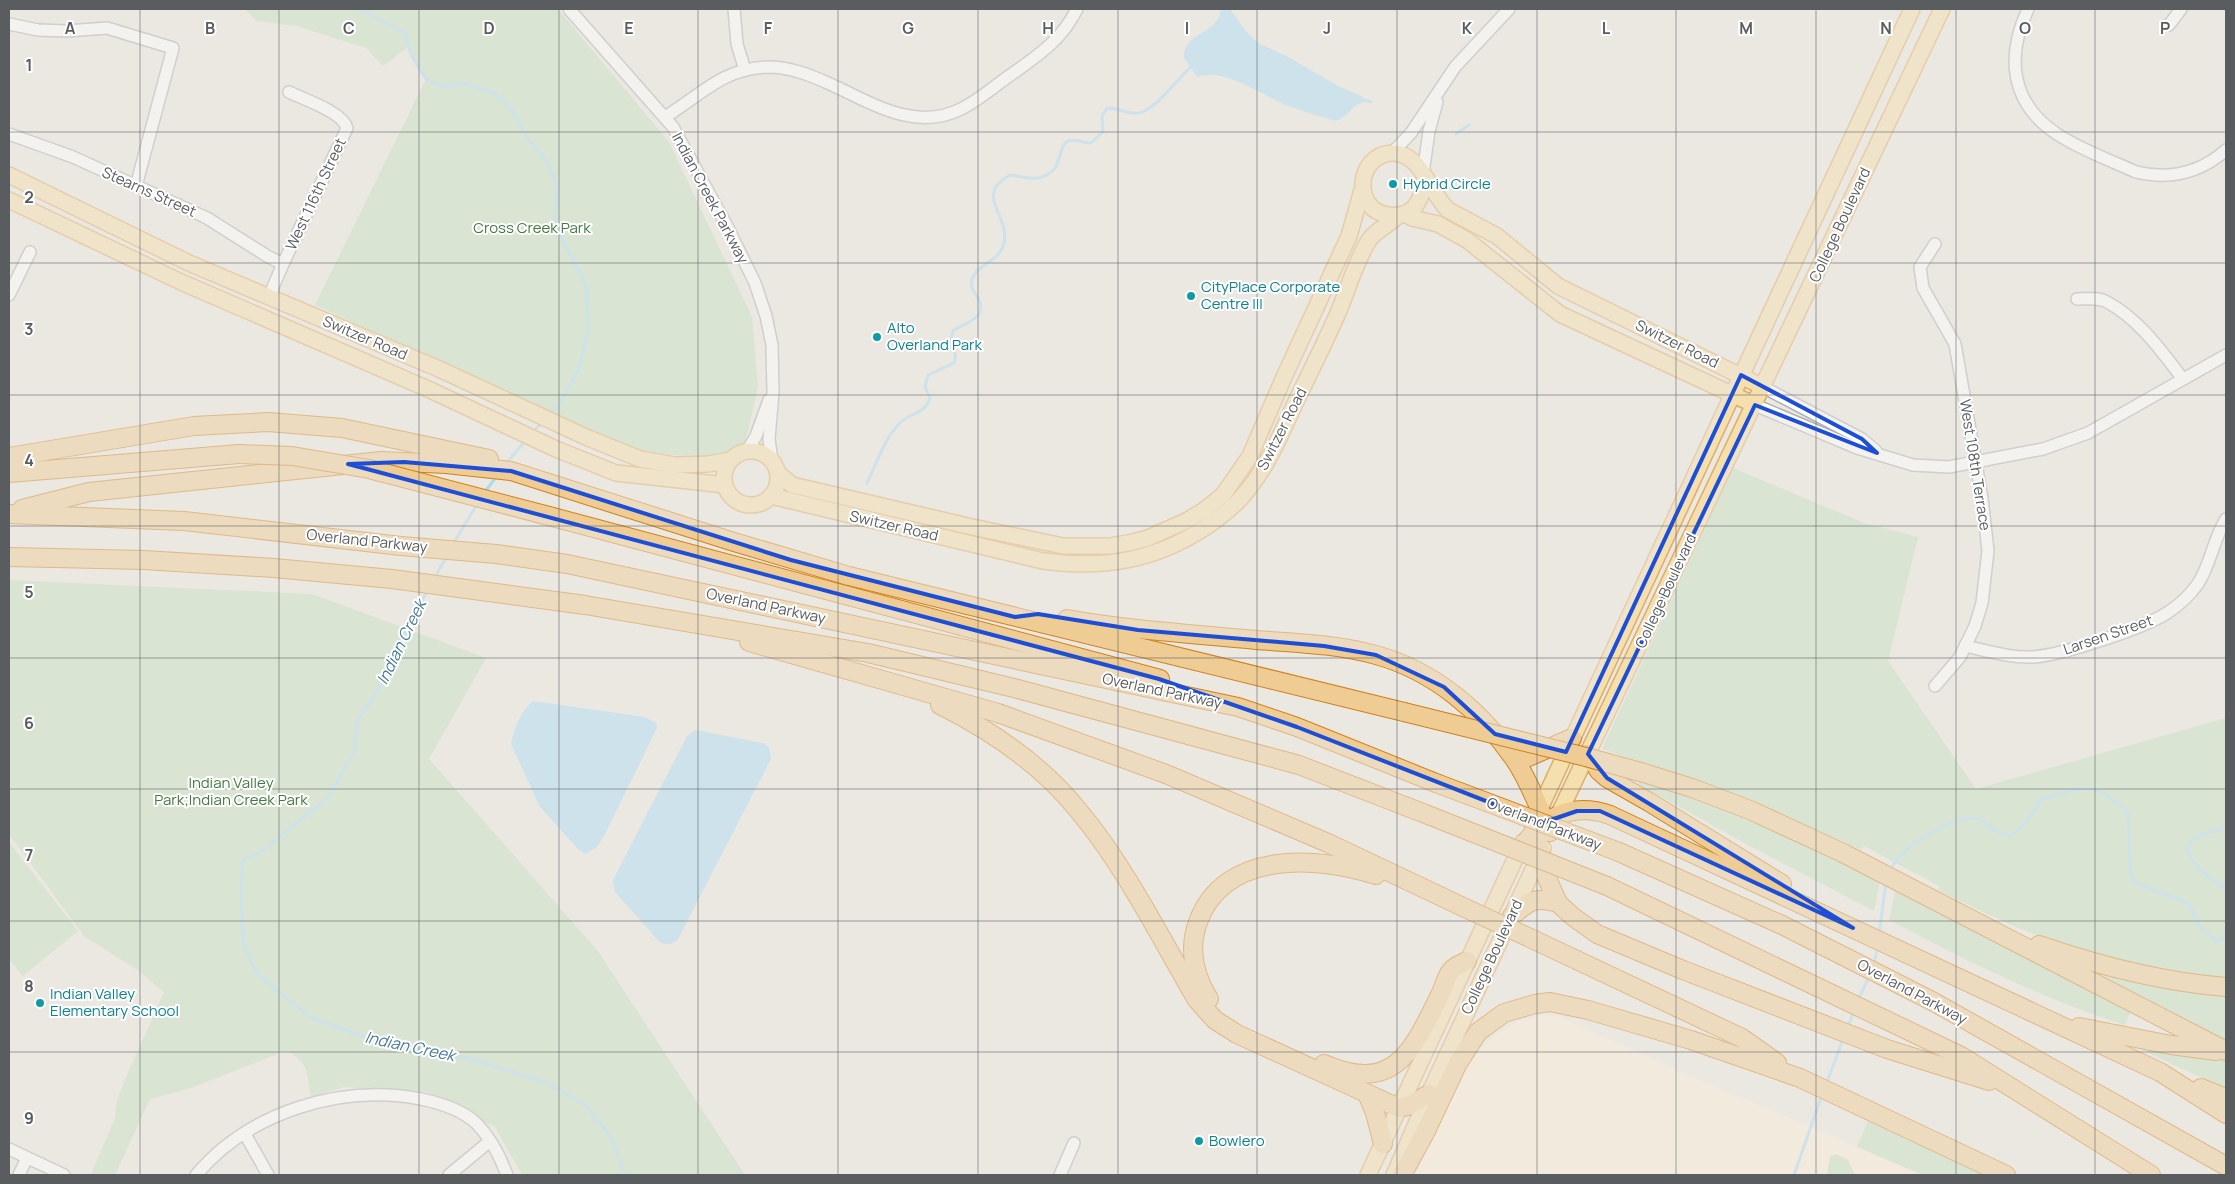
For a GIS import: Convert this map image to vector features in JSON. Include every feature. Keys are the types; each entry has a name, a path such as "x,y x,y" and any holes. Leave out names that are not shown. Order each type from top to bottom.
{"highway":[{"path":"9,457 194,426 268,422 342,428 479,462"},
{"path":"9,473 239,454 292,456 369,469 1160,679 1238,707"},
{"path":"9,513 89,492 297,469 381,461 446,464 493,460 511,471 791,560 952,603 1586,756 1692,788 1750,810 1843,853 2226,1051"},
{"name":"Overland Parkway","path":"9,513 184,521 401,546 496,554 567,564 1238,707 1297,727 1436,783 1619,852 1825,946 1932,1001 2226,1166"},
{"name":"Overland Parkway","path":"9,557 153,560 274,568 486,590 667,618 868,653 1014,688 1299,765 1363,788 1607,886 1913,1032 1961,1056 2151,1175"},
{"path":"1015,617 1038,614 1138,630 1324,646 1376,655 1412,668 1444,687 1482,720 1517,762 1544,822 1542,851 1547,878 1558,903 1572,916 1598,934 1624,947 1887,1049 2011,1088"},
{"path":"667,618 998,713 1166,774 1328,844 1742,1038 1800,1078"},
{"path":"900,686 976,723 1041,772 1071,802 1107,849 1197,1000 1215,1020 1237,1034 1368,1096 1399,1108 1408,1106 1429,1094"},
{"path":"1517,762 1572,738"},
{"path":"1588,754 1599,771 1607,778 1853,928 2160,1072 2226,1098"},
{"path":"1518,851 1544,822 1588,810 1610,814 1828,914"},
{"path":"1433,893 1368,872 1328,863 1286,862 1252,870 1227,884 1219,891 1200,918 1195,934 1193,952 1198,977 1210,1000 1224,1014 1242,1025 1340,1071 1368,1074 1391,1068 1410,1052 1453,968 1467,960"},
{"path":"1512,916 1535,899 1545,899 1558,903"},
{"path":"1999,932 2120,970 2159,978 2226,987"},
{"path":"1402,1175 1425,1133 1458,1063 1478,1032 1504,1013 1534,1004 1550,1002 1588,1010 1692,1040 1800,1078 2006,1175"},
{"path":"2056,1023 2172,1045 2226,1051"},
{"path":"2160,1072 2226,1114"},
{"path":"1368,1096 1375,1113 1383,1144"}],"main road":[{"name":"College Boulevard","path":"1544,822 1572,738 1912,9"},
{"name":"College Boulevard","path":"1544,822 1588,754 1942,9"},
{"path":"1402,154 1411,158 1424,176 1421,199 1402,215 1381,214 1365,200 1362,190 1362,179 1372,161 1382,155 1402,154"},
{"name":"Switzer Road","path":"9,175 189,263 439,369 576,432 640,459 675,465 708,464 731,460 747,451 764,454 792,485 1063,546 1095,547 1110,546 1148,538 1186,522 1213,504 1242,470 1259,440 1284,377 1349,236 1362,190"},
{"name":"Switzer Road","path":"1424,176 1448,210 1497,236 1565,289 1764,387"},
{"name":"Switzer Road","path":"9,200 198,290 428,389 556,449 616,473 725,484"},
{"name":"Switzer Road","path":"771,496 1043,561 1102,564 1132,560 1150,555 1193,535 1232,507 1250,487 1266,465 1337,314 1364,249 1371,238 1402,215 1438,224 1468,240 1552,309 1755,405"},
{"path":"1552,309 1565,289"},
{"path":"1317,306 1337,314"},
{"path":"731,460 724,476 725,484 733,498 748,505 756,504 771,496 775,490 774,467"},
{"path":"1186,522 1193,535"},
{"path":"967,543 972,527"},
{"name":"College Boulevard","path":"1368,1175 1518,851"},
{"name":"College Boulevard","path":"1394,1175 1429,1094 1542,851"}],"street":[{"name":"Indian Creek Parkway","path":"568,9 665,117 689,153 758,291 772,345 773,392 768,438 774,467"},
{"path":"734,9 737,44 745,70"},
{"path":"665,117 709,84 734,73 770,67 809,74 889,112 904,116 934,117 962,108 1052,45 1064,32 1077,9"},
{"path":"1392,153 1407,139 1455,67 1509,9"},
{"path":"2028,9 2016,42 2014,59 2018,84 2025,100 2035,115 2056,134 2136,172 2150,175 2175,175 2190,172 2212,161 2226,150"},
{"path":"2169,25 2181,9"},
{"path":"9,24 38,30 67,31 107,28 172,48 136,186"},
{"name":"West 116th Street","path":"271,298 273,287 283,264 347,128 346,122 336,114 289,92"},
{"path":"1424,176 1429,131 1439,93"},
{"name":"Stearns Street","path":"9,134 62,152 207,218 283,264"},
{"name":"West 108th Terrace","path":"1935,244 1920,267 1923,288 1955,344 1987,528 1988,551 1982,603 1965,646 1952,669 1935,686"},
{"path":"9,295 30,252"},
{"path":"2077,299 2092,298 2106,301 2153,342 2183,379"},
{"path":"1755,405 1857,448 1894,460 1928,467 1949,468 2043,449 2088,433 2226,354"},
{"path":"1764,387 1862,439 1877,453"},
{"name":"Indian Creek Parkway","path":"747,451 756,436 773,392"},
{"path":"1811,429 1818,416"},
{"name":"Larsen Street","path":"1965,646 2005,655 2034,657 2086,644 2153,621 2182,602 2197,585 2226,519"},
{"path":"196,1175 219,1151 273,1117 320,1101 348,1097 393,1096 436,1102 454,1109 476,1123 500,1155 506,1175"},
{"path":"245,1134 268,1175"},
{"path":"449,1175 490,1141"},
{"path":"1060,1175 1074,1143"},
{"path":"9,1149 64,1175"},
{"path":"19,1175 27,1158"}],"highlighted area":[{"path":"1741,375 1862,439 1877,453 1755,405 1588,754 1607,778 1853,928 1600,811 1577,811 1542,823 1297,727 1159,679 348,464 404,462 511,471 791,560 1015,617 1038,614 1138,630 1324,646 1376,655 1444,687 1495,734 1566,752"}],"shaded area":[{"path":"1545,1015 1560,1017 1688,1075 1923,1175 1415,1175 1453,1094 1475,1055 1496,1034 1518,1021"}],"green space":[{"name":"Cross Creek Park","path":"245,9 558,9 669,142 752,317 758,386 745,445 718,456 637,454 315,305 426,79 411,55 409,46 383,66 366,48 297,26 257,21"},
{"path":"1733,468 1864,523 1918,537 1888,661 1976,789 2226,718 2226,978 2144,967 2107,959 2057,943 1986,914 1940,891 1939,886 1864,846 1861,850 1747,798 1602,749"},
{"name":"Indian Valley Park;Indian Creek Park","path":"9,580 312,594 486,658 429,759 597,950 745,1175 522,1175 495,1127 428,1092 344,1087 311,1097 306,1069 303,1063 293,1054 285,1051 191,1088 150,1099 115,1175 91,1175 115,1118 117,1101 124,1082 164,992 139,971 84,936 9,834"},
{"path":"1639,780 1792,838 1880,882 1874,911 1748,845 1638,784"},
{"path":"9,842 78,931 23,976 9,959"},
{"path":"1896,889 2131,1010 2125,1025 2034,991 1889,920"},
{"path":"2078,964 2133,980 2226,995 2226,1041 2077,967"},
{"path":"2131,1045 2226,1059 2226,1089"},
{"path":"1868,1121 1983,1175 1923,1175 1857,1147"},
{"path":"1836,1154 1848,1160 1855,1175 1827,1175 1830,1157"}],"water":[{"path":"1221,9 1230,9 1245,30 1258,43 1288,57 1340,87 1363,97 1364,102 1336,121 1281,103 1232,79 1208,75 1197,77 1184,58 1185,50 1191,40 1213,25 1219,18"},
{"path":"533,701 645,717 656,723 657,728 604,836 596,848 585,854 578,849 540,807 511,744 519,720 525,709"},
{"path":"695,730 762,743 769,747 771,759 678,939 671,944 667,944 659,941 614,891 613,880 687,736"}],"waterway":[{"name":"Indian Creek","path":"359,9 405,33 411,55 426,79 444,87 463,83 495,94 511,108 527,138 549,165 557,185 555,224 587,288 588,331 579,369 560,403 550,414"},
{"path":"867,483 885,443 895,428 905,419 922,410 928,403 930,398 925,387 928,375 954,363 953,331 979,314 981,304 972,288 972,279 979,269 994,259 1004,243 1002,223 993,198 994,190 999,183 1010,175 1027,178 1046,176 1056,166 1064,144 1073,140 1091,143 1103,132 1102,116 1107,108 1134,113 1145,111 1159,101 1191,67"},
{"path":"1364,100 1371,102"},
{"path":"1456,134 1469,125"},
{"name":"Indian Creek","path":"533,432 542,422"},
{"name":"Indian Creek","path":"505,465 525,441"},
{"name":"Indian Creek","path":"484,493 497,476"},
{"name":"Indian Creek","path":"453,544 478,503"},
{"name":"Indian Creek","path":"434,579 447,556"},
{"name":"Indian Creek","path":"428,589 405,634 395,663 357,722 354,752 328,798 262,851 242,861 241,902 244,946 255,971 310,1017 380,1043 467,1058 548,1083 585,1105 612,1138 625,1175"},
{"path":"1890,871 1895,862 1916,843 1958,820 1971,818 1981,820 1993,830 2011,836 2026,823 2041,799 2072,790 2091,789 2106,795 2128,812 2130,866 2133,882 2188,903 2199,926 2216,941 2226,937"},
{"path":"2226,828 2198,835 2187,846 2197,868 2226,889"},
{"path":"1879,935 1886,882"},
{"path":"1874,964 1878,946"},
{"path":"1858,1001 1870,974"},
{"path":"1847,1029 1854,1011"},
{"path":"1826,1085 1843,1039"},
{"path":"1794,1175 1822,1095"}],"place":[{"name":"Hybrid Circle","path":"1393,184"},
{"name":"CityPlace Corporate Centre III","path":"1191,296"},
{"name":"Alto Overland Park","path":"877,337"},
{"name":"Indian Valley Elementary School","path":"40,1003"},
{"name":"Bowlero","path":"1199,1141"}]}
